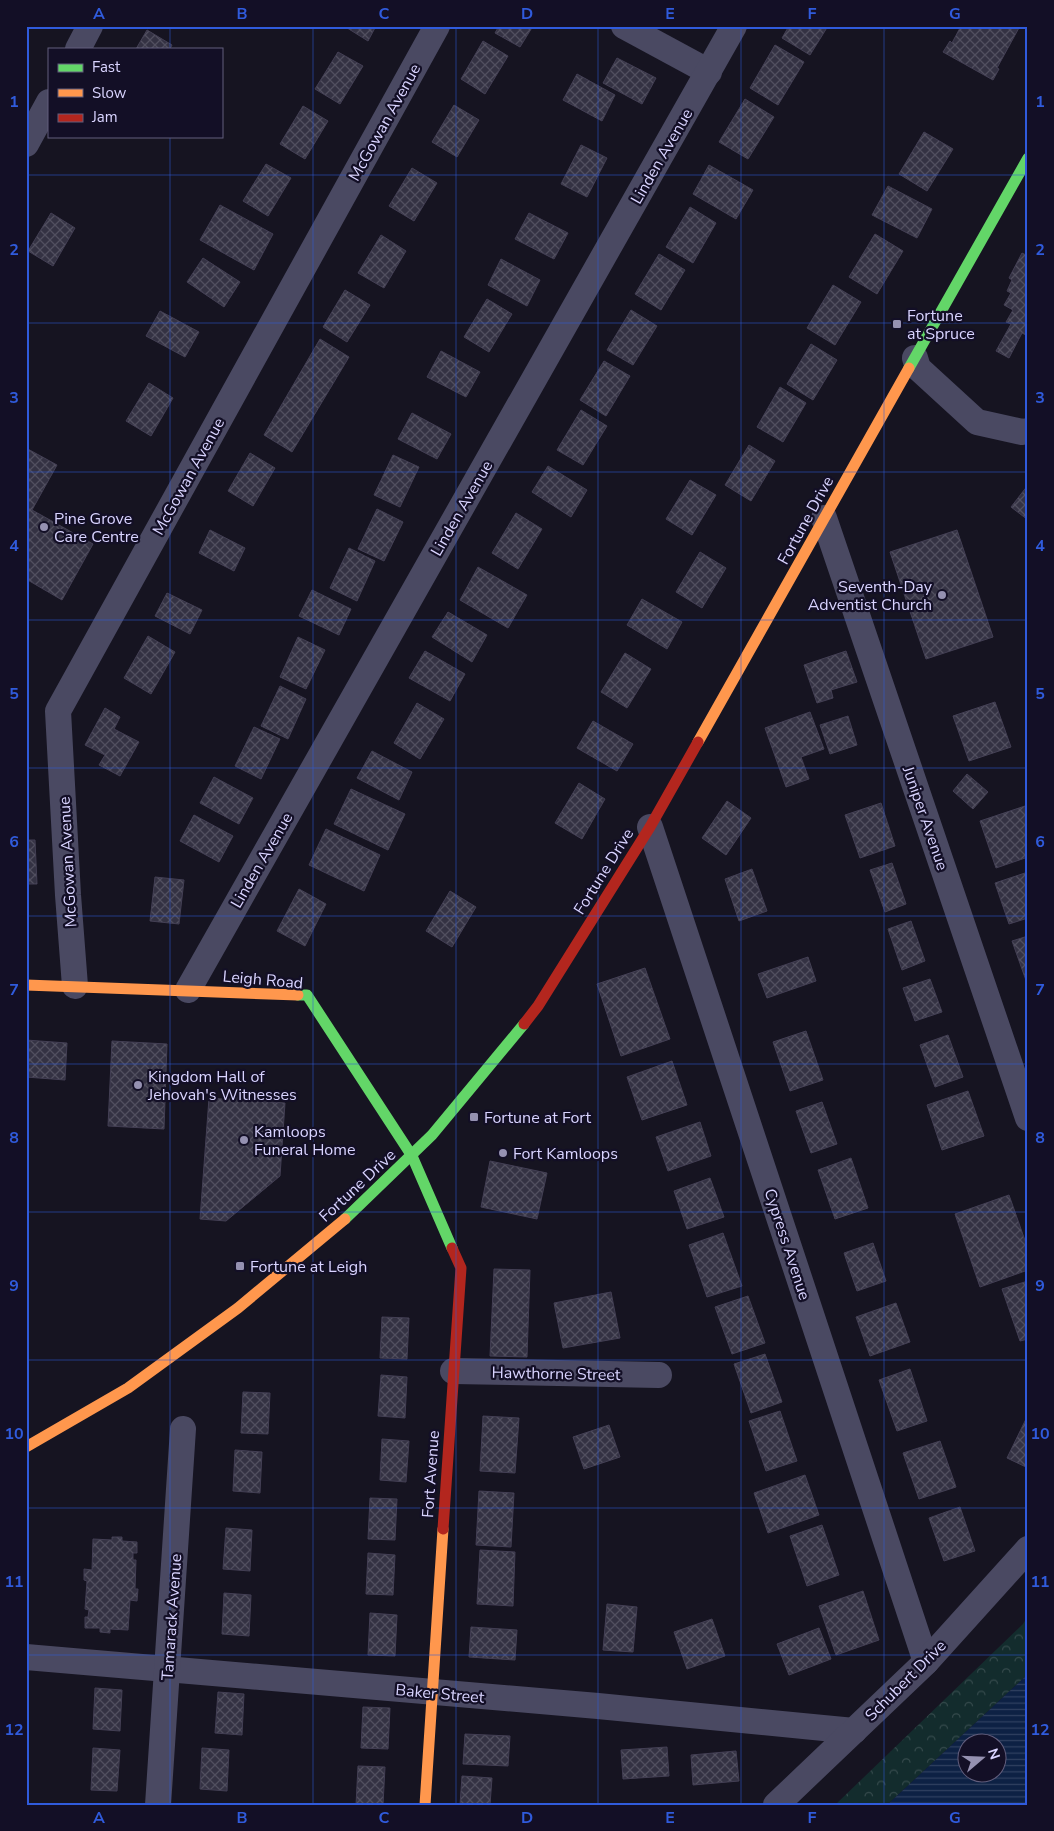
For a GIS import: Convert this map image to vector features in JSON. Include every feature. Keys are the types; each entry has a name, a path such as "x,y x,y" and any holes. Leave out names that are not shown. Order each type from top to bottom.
{"main road":[{"name":"Fortune Drive","path":"26,1447 128,1388 238,1308 334,1230 412,1156 458,1106 538,1006 650,826 1028,158"},
{"name":"Leigh Road","path":"26,984 306,995 412,1156"},
{"name":"Fort Avenue","path":"412,1156 460,1268 425,1805"}],"street":[{"path":"79,48 90,26"},
{"name":"McGowan Avenue","path":"75,986 58,711 437,26"},
{"path":"624,26 709,72"},
{"name":"Linden Avenue","path":"188,990 734,26"},
{"path":"26,144 48,104"},
{"path":"915,358 918,368 977,422 1022,432 1028,431"},
{"name":"Juniper Avenue","path":"824,518 1028,1118"},
{"name":"Cypress Avenue","path":"650,826 926,1662"},
{"name":"Hawthorne Street","path":"453,1371 659,1375"},
{"name":"Tamarack Avenue","path":"158,1805 183,1429"},
{"name":"Schubert Drive","path":"776,1805 926,1662 1028,1549"},
{"name":"Baker Street","path":"26,1657 608,1707 854,1731"}],"green space":[{"path":"1028,1616 1028,1674 963,1734 956,1734 956,1741 887,1805 835,1805 1023,1624"}],"water":[{"path":"1028,1674 1028,1805 887,1805 956,1741 956,1784 1006,1784 1006,1734 963,1734"}],"building":[{"path":"344,26 376,26 368,41"},
{"path":"499,26 533,26 520,47 495,33"},
{"path":"789,26 828,26 810,55 782,38"},
{"path":"961,26 1020,26 997,68 999,69 993,80 943,52 950,41 952,43"},
{"path":"147,30 172,45 170,48 137,48"},
{"path":"483,41 508,56 485,94 461,79"},
{"path":"775,45 804,62 778,105 750,88"},
{"path":"338,52 363,66 340,104 315,89"},
{"path":"617,58 656,78 642,104 603,83"},
{"path":"577,74 615,95 602,121 563,100"},
{"path":"745,99 774,117 748,159 719,142"},
{"path":"454,105 479,120 457,157 432,142"},
{"path":"303,106 328,121 305,159 280,144"},
{"path":"924,132 953,149 927,191 899,174"},
{"path":"581,145 607,158 587,197 561,184"},
{"path":"266,164 291,178 268,216 243,201"},
{"path":"709,165 753,190 736,219 693,194"},
{"path":"412,168 437,183 414,221 389,206"},
{"path":"888,186 932,209 917,238 872,215"},
{"path":"220,205 273,234 254,270 200,240"},
{"path":"690,207 716,223 693,263 666,247"},
{"path":"51,213 75,228 53,266 28,251"},
{"path":"529,213 568,233 554,259 515,239"},
{"path":"875,234 903,251 877,294 849,277"},
{"path":"381,235 406,251 384,288 358,273"},
{"path":"1028,252 1028,331 1026,335 1022,333 1009,358 996,351 1011,324 1006,322 1013,310 1004,305 1011,293 1007,291 1012,280 1009,278 1022,253 1026,255"},
{"path":"659,254 685,270 661,310 635,294"},
{"path":"203,258 240,282 224,307 187,282"},
{"path":"501,259 540,280 527,306 488,285"},
{"path":"833,285 861,302 835,345 807,328"},
{"path":"345,290 370,305 347,342 323,327"},
{"path":"487,299 512,314 489,352 464,337"},
{"path":"631,310 657,326 633,365 607,350"},
{"path":"160,311 199,332 185,357 146,336"},
{"path":"320,339 349,357 292,452 264,435"},
{"path":"811,344 837,360 813,400 787,384"},
{"path":"441,351 480,372 466,397 427,377"},
{"path":"604,361 630,376 606,416 580,400"},
{"path":"149,383 173,398 151,436 126,421"},
{"path":"780,387 806,403 783,442 757,427"},
{"path":"581,410 607,426 583,465 557,450"},
{"path":"412,413 451,434 437,459 398,439"},
{"path":"749,445 775,461 751,501 725,485"},
{"name":"Pine Grove Care Centre","path":"26,448 57,465 32,510 93,544 62,600 26,579"},
{"path":"250,453 275,468 253,506 228,491"},
{"path":"393,455 419,467 400,507 374,495"},
{"path":"548,466 587,490 571,517 532,492"},
{"path":"690,480 716,495 692,535 666,519"},
{"path":"1028,485 1028,520 1011,507"},
{"path":"377,509 403,522 384,561 358,549"},
{"path":"516,513 542,529 518,569 492,553"},
{"path":"210,530 245,548 234,571 199,553"},
{"path":"957,530 993,637 926,659 890,552"},
{"path":"349,548 375,561 357,601 330,588"},
{"path":"700,552 726,568 702,608 676,592"},
{"path":"478,567 527,595 508,628 460,600"},
{"path":"312,590 351,609 339,635 299,616"},
{"path":"167,593 202,610 190,634 155,616"},
{"path":"642,599 682,622 667,649 627,625"},
{"path":"448,612 487,635 472,662 432,637"},
{"path":"148,636 175,652 151,694 124,678"},
{"path":"298,637 325,650 306,689 280,677"},
{"path":"425,651 465,674 450,701 409,678"},
{"path":"846,651 857,682 831,690 833,698 817,703 804,665"},
{"path":"625,653 651,669 627,708 601,692"},
{"path":"280,686 306,699 288,739 261,726"},
{"path":"995,702 1011,747 969,761 953,716"},
{"path":"417,703 444,719 420,759 394,743"},
{"path":"105,708 120,717 114,729 139,742 120,776 99,765 105,755 85,745"},
{"path":"810,712 824,749 801,757 809,779 786,787 765,728"},
{"path":"848,716 857,745 830,754 820,725"},
{"path":"593,721 633,744 617,771 577,748"},
{"path":"254,727 280,739 261,779 235,766"},
{"path":"372,751 412,772 399,800 357,778"},
{"path":"967,774 988,792 973,809 953,791"},
{"path":"214,777 253,798 239,824 200,803"},
{"path":"579,783 605,799 582,839 555,823"},
{"path":"351,789 405,814 388,850 334,824"},
{"path":"727,801 751,818 726,855 702,838"},
{"path":"881,803 895,846 860,858 845,815"},
{"path":"1025,806 1028,812 1028,857 996,868 980,821"},
{"path":"194,815 233,836 219,862 180,841"},
{"path":"326,829 380,855 364,891 309,865"},
{"path":"26,840 35,840 37,884 26,884"},
{"path":"892,863 906,904 885,912 870,870"},
{"path":"752,869 767,911 739,921 725,879"},
{"path":"1028,872 1028,918 1009,924 995,883"},
{"path":"155,877 184,880 179,924 150,921"},
{"path":"299,889 326,904 305,946 277,931"},
{"path":"450,891 476,907 452,947 426,931"},
{"path":"911,921 925,961 902,970 888,929"},
{"path":"1028,936 1028,986 1012,941"},
{"path":"808,957 816,981 767,998 758,974"},
{"path":"645,968 670,1039 621,1056 597,984"},
{"path":"930,979 942,1012 915,1021 903,988"},
{"path":"806,1031 823,1080 790,1091 773,1042"},
{"path":"948,1035 963,1077 935,1087 920,1045"},
{"path":"26,1040 67,1043 65,1080 26,1077"},
{"name":"Kingdom Hall of Jehovah's Witnesses","path":"112,1041 167,1044 164,1129 108,1126"},
{"path":"672,1061 687,1105 642,1120 627,1077"},
{"path":"968,1091 984,1136 942,1150 927,1105"},
{"name":"Kamloops Funeral Home","path":"224,1096 255,1098 255,1101 285,1103 280,1176 226,1221 200,1219 209,1098 223,1099"},
{"path":"822,1102 837,1144 811,1153 796,1111"},
{"path":"700,1122 711,1156 668,1171 656,1137"},
{"path":"851,1158 868,1208 835,1219 818,1170"},
{"path":"490,1161 547,1173 537,1219 481,1207"},
{"path":"710,1178 724,1217 687,1229 674,1191"},
{"path":"1009,1195 1028,1249 1028,1270 980,1287 955,1214"},
{"path":"723,1233 742,1286 707,1297 689,1245"},
{"path":"873,1243 886,1281 857,1291 844,1253"},
{"path":"494,1269 530,1270 527,1357 490,1356"},
{"path":"1028,1281 1028,1339 1020,1341 1002,1289"},
{"path":"611,1292 620,1338 563,1348 554,1303"},
{"path":"748,1296 765,1343 732,1354 715,1307"},
{"path":"896,1303 910,1342 870,1356 856,1317"},
{"path":"382,1317 409,1318 407,1359 380,1358"},
{"path":"765,1354 782,1402 751,1413 734,1364"},
{"path":"910,1369 927,1421 897,1431 879,1380"},
{"path":"381,1375 407,1377 405,1418 378,1416"},
{"path":"243,1392 270,1393 268,1434 241,1433"},
{"path":"780,1411 797,1461 766,1471 749,1421"},
{"path":"483,1416 519,1418 515,1473 480,1471"},
{"path":"1026,1419 1028,1420 1028,1468 1007,1458"},
{"path":"609,1425 620,1457 584,1469 573,1437"},
{"path":"382,1439 409,1441 406,1482 380,1480"},
{"path":"940,1441 956,1487 919,1499 903,1453"},
{"path":"235,1450 262,1452 260,1493 233,1491"},
{"path":"805,1475 819,1515 768,1533 754,1493"},
{"path":"479,1491 514,1493 511,1547 476,1545"},
{"path":"370,1498 397,1499 395,1540 368,1539"},
{"path":"960,1507 975,1551 944,1561 929,1518"},
{"path":"822,1525 839,1575 807,1586 790,1536"},
{"path":"226,1528 252,1530 250,1571 223,1569"},
{"path":"112,1537 122,1537 122,1541 137,1542 137,1553 133,1553 133,1560 136,1560 135,1589 138,1589 137,1601 130,1600 128,1630 110,1629 110,1633 100,1632 100,1628 85,1628 85,1617 88,1617 89,1610 85,1609 87,1581 84,1580 84,1569 92,1570 93,1539 112,1540"},
{"path":"480,1550 515,1552 513,1606 477,1604"},
{"path":"368,1553 395,1555 393,1595 366,1594"},
{"path":"863,1591 879,1640 836,1655 819,1606"},
{"path":"224,1593 251,1595 249,1636 222,1634"},
{"path":"607,1604 637,1607 633,1652 603,1650"},
{"path":"370,1613 397,1615 395,1656 368,1655"},
{"path":"712,1619 725,1656 687,1669 674,1632"},
{"path":"471,1627 517,1630 515,1660 469,1657"},
{"path":"819,1628 831,1659 789,1675 777,1644"},
{"path":"95,1688 122,1690 120,1731 93,1729"},
{"path":"218,1692 244,1694 242,1735 215,1733"},
{"path":"363,1707 390,1708 388,1749 361,1748"},
{"path":"465,1734 510,1736 508,1766 463,1764"},
{"path":"667,1747 669,1776 623,1779 621,1750"},
{"path":"93,1748 120,1750 117,1791 91,1790"},
{"path":"202,1748 229,1750 227,1791 200,1789"},
{"path":"736,1751 739,1781 693,1785 691,1755"},
{"path":"358,1766 385,1767 383,1805 356,1805"},
{"path":"462,1776 492,1778 490,1805 460,1805"}],"traffic: fast":[{"path":"909,368 1028,158"},
{"path":"298,995 307,995 412,1156 452,1248"},
{"path":"345,1219 432,1135 524,1024"}],"traffic: slow":[{"path":"698,742 909,368"},
{"path":"26,985 298,995"},
{"path":"26,1447 128,1388 238,1308 345,1219"},
{"path":"425,1805 443,1529"}],"traffic: jam":[{"path":"524,1024 538,1006 650,827 698,742"},
{"path":"443,1529 461,1268 452,1248"}],"place":[{"name":"Fortune at Spruce","path":"897,324"},
{"name":"Pine Grove Care Centre","path":"44,527"},
{"name":"Seventh-Day Adventist Church","path":"942,595"},
{"name":"Kingdom Hall of Jehovah's Witnesses","path":"138,1085"},
{"name":"Fortune at Fort","path":"474,1117"},
{"name":"Kamloops Funeral Home","path":"244,1140"},
{"name":"Fort Kamloops","path":"503,1153"},
{"name":"Fortune at Leigh","path":"240,1266"}]}
